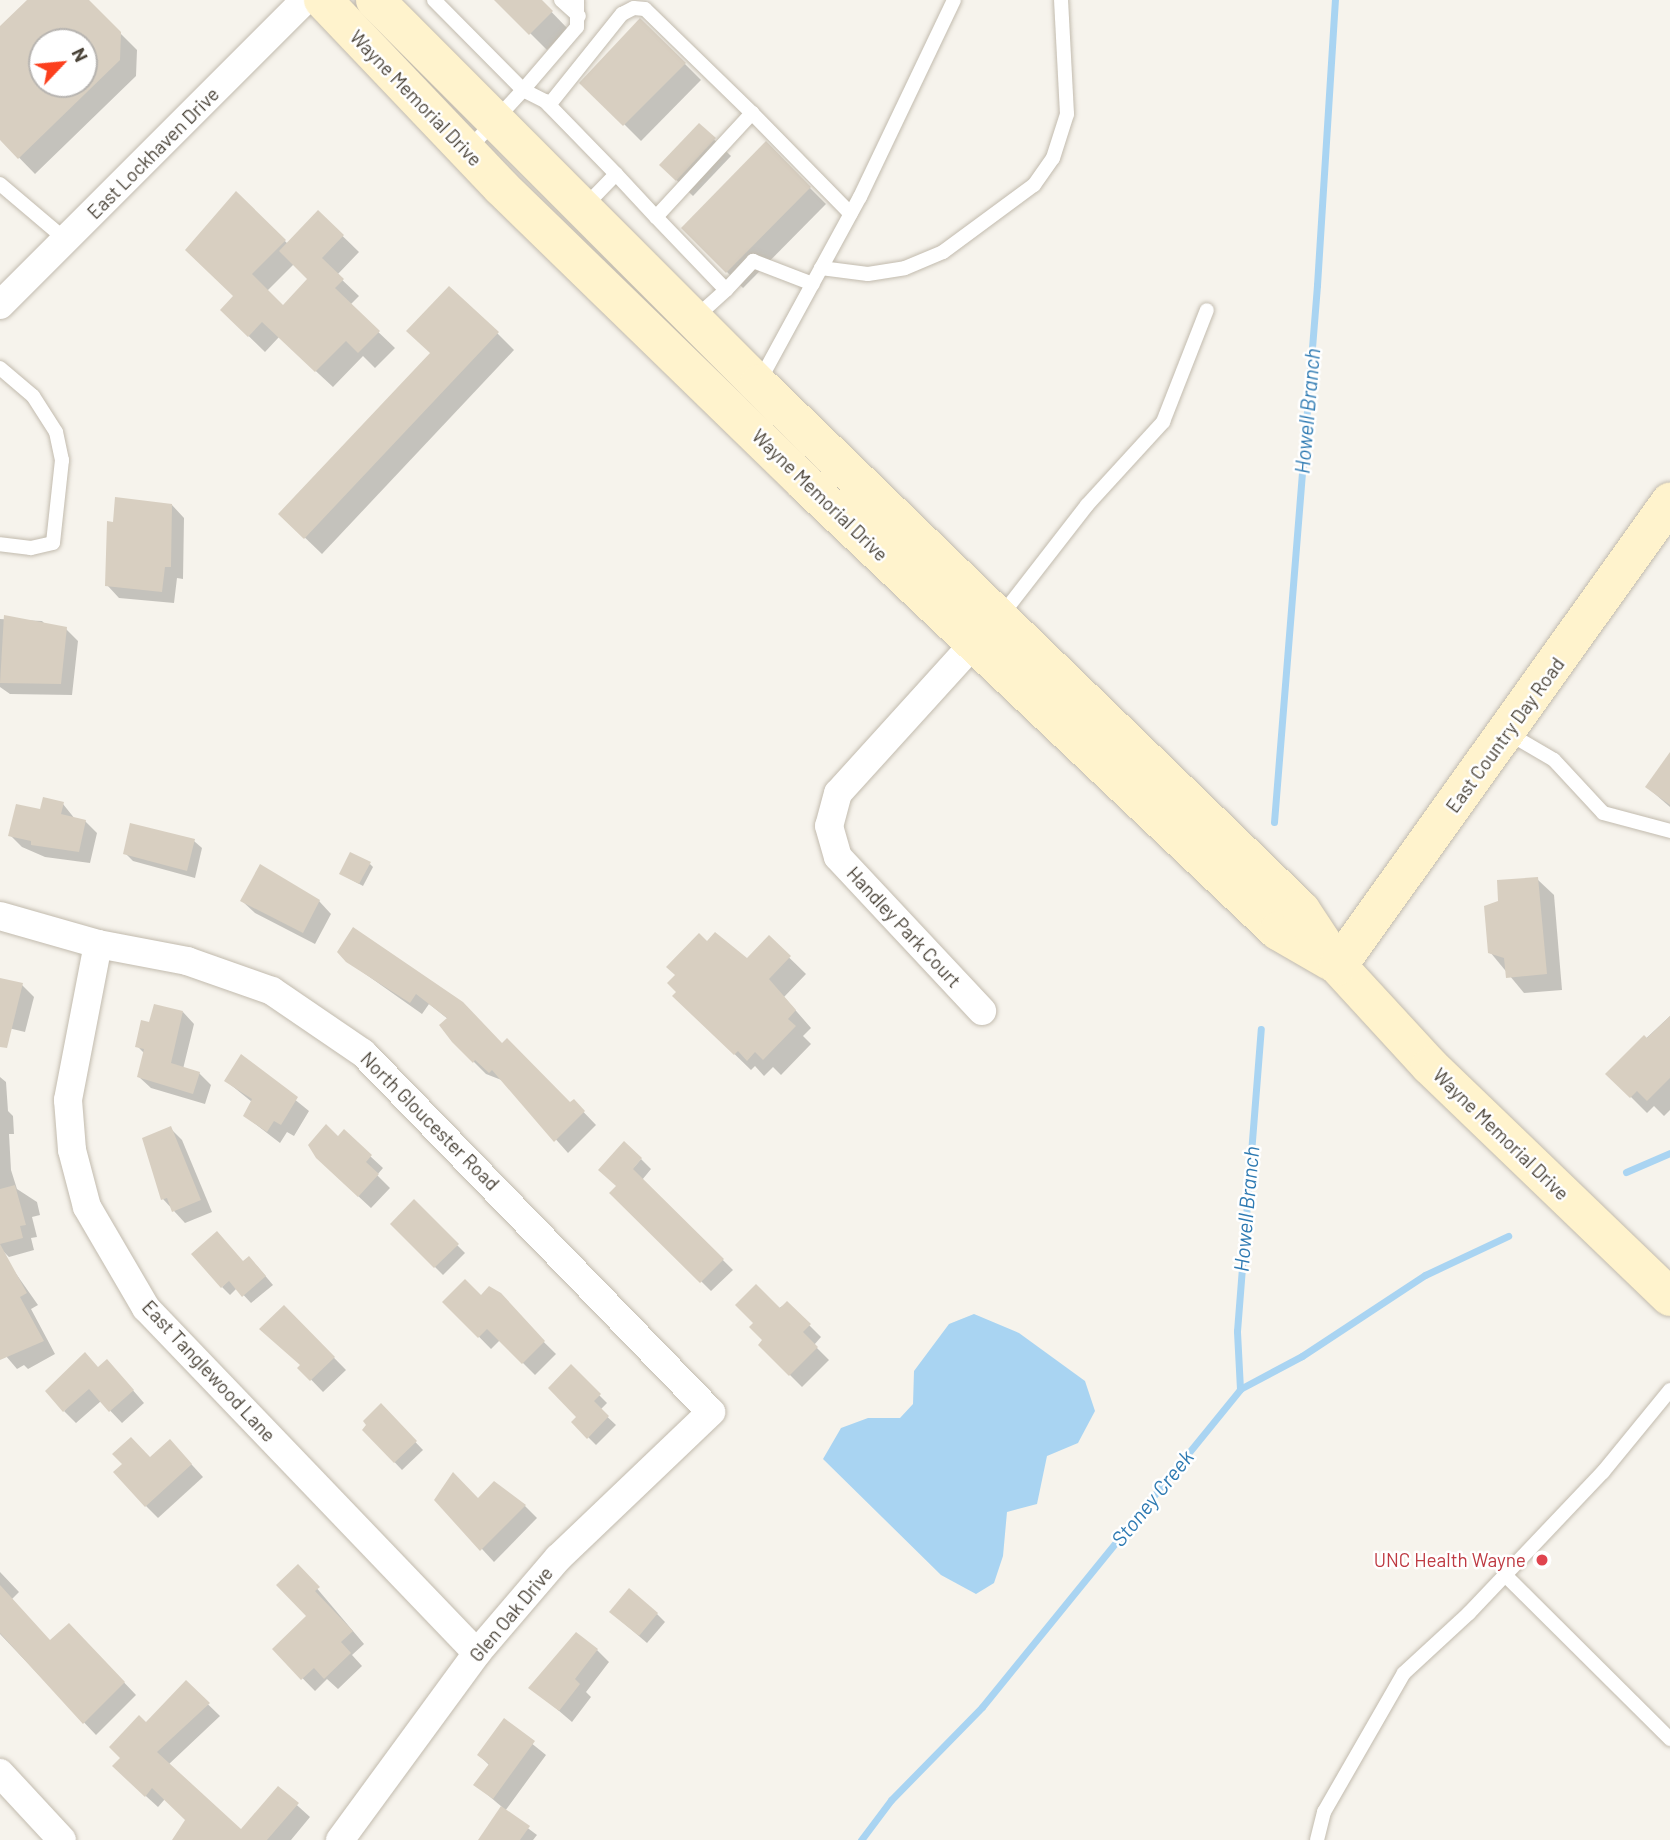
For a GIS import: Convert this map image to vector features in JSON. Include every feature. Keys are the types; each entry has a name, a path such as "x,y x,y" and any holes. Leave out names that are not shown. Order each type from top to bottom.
{"main road":[{"name":"Wayne Memorial Drive","path":"323,0 466,151 805,483 988,630 1301,911 1338,966 1430,1066 1670,1297"},
{"name":"Wayne Memorial Drive","path":"375,0 758,384 988,630"},
{"name":"East Country Day Road","path":"1338,966 1508,733 1670,502"}],"street":[{"name":"East Lockhaven Drive","path":"0,305 305,0"},
{"name":"Handley Park Court","path":"982,1011 838,857 829,826 838,793 988,630"},
{"name":"North Gloucester Road","path":"0,916 98,944 187,961 272,991 363,1052 711,1412"},
{"name":"East Tanglewood Lane","path":"98,944 68,1100 72,1150 87,1207 146,1308 477,1653"},
{"name":"Glen Oak Drive","path":"340,1840 477,1653 558,1558 711,1412"},
{"path":"0,1773 62,1840"}],"lane":[{"path":"435,0 523,90 550,105 726,289"},
{"path":"561,0 579,16"},
{"path":"466,151 496,121 576,27 579,16 577,0"},
{"path":"758,384 851,214 954,0"},
{"path":"821,268 868,274 905,268 943,252 1034,185 1054,158 1068,114 1060,0"},
{"path":"550,105 622,13 634,8 645,9 851,214"},
{"path":"656,217 752,113"},
{"path":"583,208 616,174"},
{"path":"0,184 66,240"},
{"path":"694,319 753,261 813,284"},
{"path":"988,630 1087,505 1163,422 1207,310"},
{"path":"0,368 33,396 56,432 62,460 53,543 32,548 0,544"},
{"path":"1508,733 1554,760 1603,813 1670,831"},
{"path":"1317,1840 1324,1812 1404,1673 1506,1575 1603,1472 1670,1390"},
{"path":"1506,1575 1670,1739"}],"water":[{"path":"974,1314 1019,1333 1085,1381 1095,1411 1078,1443 1047,1456 1037,1504 1007,1512 1003,1556 994,1583 976,1594 941,1575 823,1459 841,1428 868,1418 900,1418 913,1404 914,1371 949,1324"}],"building":[{"path":"27,0 89,0 121,32 120,60 98,81 98,28 28,28 28,98 81,98 18,159 0,140 0,26"},
{"path":"494,0 542,0 553,11 529,35"},
{"path":"640,18 686,63 623,126 579,83"},
{"path":"699,123 716,138 676,181 659,165"},
{"path":"766,141 811,187 726,273 681,228"},
{"path":"236,191 286,240 252,274 283,305 307,279 279,251 318,210 344,235 322,258 344,279 335,288 380,331 358,353 346,341 315,372 262,322 248,337 220,310 233,296 185,250"},
{"path":"449,286 499,332 304,539 278,514 430,353 406,331"},
{"path":"115,497 172,504 171,567 165,567 162,592 105,586 107,521 113,522"},
{"path":"4,615 67,627 61,684 0,683"},
{"path":"1670,752 1670,805 1645,787"},
{"path":"43,797 64,802 61,814 86,820 79,852 31,845 31,841 8,836 16,804 40,809"},
{"path":"130,823 195,839 187,871 123,854"},
{"path":"350,852 371,862 359,884 339,874"},
{"path":"260,864 320,900 303,933 240,901"},
{"path":"1538,877 1547,974 1506,978 1504,958 1488,953 1484,906 1498,901 1497,880"},
{"path":"353,927 463,1002 502,1043 507,1038 570,1102 574,1099 585,1111 554,1142 492,1070 489,1073 475,1060 473,1063 452,1042 439,1025 447,1018 416,994 410,1003 346,962 337,952"},
{"path":"715,932 747,958 769,935 791,956 769,979 796,1010 788,1019 796,1026 763,1060 755,1052 747,1061 738,1051 734,1055 672,996 676,992 667,983 675,975 666,967 699,933 707,941"},
{"path":"0,978 23,983 7,1048 0,1047"},
{"path":"154,1004 183,1011 171,1063 200,1072 193,1094 137,1077 144,1049 135,1047 141,1020 149,1022"},
{"path":"1670,1016 1670,1078 1647,1101 1637,1091 1630,1098 1605,1074 1644,1035 1647,1038"},
{"path":"241,1054 298,1097 281,1125 274,1121 267,1132 243,1116 252,1099 224,1081"},
{"path":"326,1124 338,1136 344,1129 372,1155 366,1162 379,1174 358,1197 316,1158 308,1145"},
{"path":"171,1126 201,1200 172,1212 167,1198 161,1200 142,1138"},
{"path":"624,1141 642,1158 633,1169 724,1259 700,1283 609,1193 616,1186 598,1170"},
{"path":"15,1185 26,1225 20,1226 23,1238 0,1244 0,1189"},
{"path":"414,1199 459,1244 434,1268 390,1224"},
{"path":"217,1231 243,1261 249,1256 266,1276 242,1297 229,1281 221,1288 191,1254"},
{"path":"0,1244 27,1293 20,1297 44,1341 0,1360"},
{"path":"465,1279 481,1295 489,1286 501,1293 545,1341 522,1364 487,1329 478,1338 442,1302"},
{"path":"756,1284 780,1308 787,1301 811,1324 803,1332 818,1347 789,1376 758,1345 762,1340 749,1327 753,1323 735,1305"},
{"path":"284,1305 335,1357 310,1381 297,1368 300,1365 259,1329"},
{"path":"85,1352 98,1367 107,1359 134,1390 109,1412 89,1389 63,1412 45,1391"},
{"path":"571,1364 601,1394 594,1401 609,1416 587,1439 571,1422 576,1417 548,1388"},
{"path":"381,1403 417,1441 394,1463 362,1430 366,1425 363,1421"},
{"path":"131,1437 150,1457 170,1439 192,1464 145,1507 113,1472 122,1464 112,1454"},
{"path":"453,1472 478,1498 494,1481 526,1505 480,1551 434,1500"},
{"path":"298,1564 320,1587 315,1591 353,1631 341,1642 351,1653 324,1679 314,1668 301,1680 272,1649 306,1616 276,1585"},
{"path":"0,1585 50,1640 69,1623 125,1682 83,1724 0,1633"},
{"path":"629,1588 658,1613 639,1636 609,1612"},
{"path":"576,1632 598,1649 575,1679 580,1684 559,1711 528,1688"},
{"path":"186,1680 210,1703 157,1752 241,1829 278,1786 299,1803 267,1840 172,1840 185,1820 152,1788 145,1797 112,1766 120,1758 109,1747 139,1715 146,1722"},
{"path":"504,1718 535,1741 493,1799 473,1785 489,1764 477,1755"},
{"path":"501,1806 530,1826 520,1840 478,1840"}],"waterway":[{"name":"Howell Branch","path":"1274,822 1317,285 1335,0"},
{"name":"Howell Branch","path":"1240,1389 1237,1331 1261,1029"},
{"name":"Stoney Creek","path":"1626,1172 1670,1153"},
{"name":"Stoney Creek","path":"861,1840 891,1800 982,1707 1240,1389 1302,1356 1425,1275 1508,1236"}],"place":[{"name":"UNC Health Wayne","path":"1542,1560"}]}
